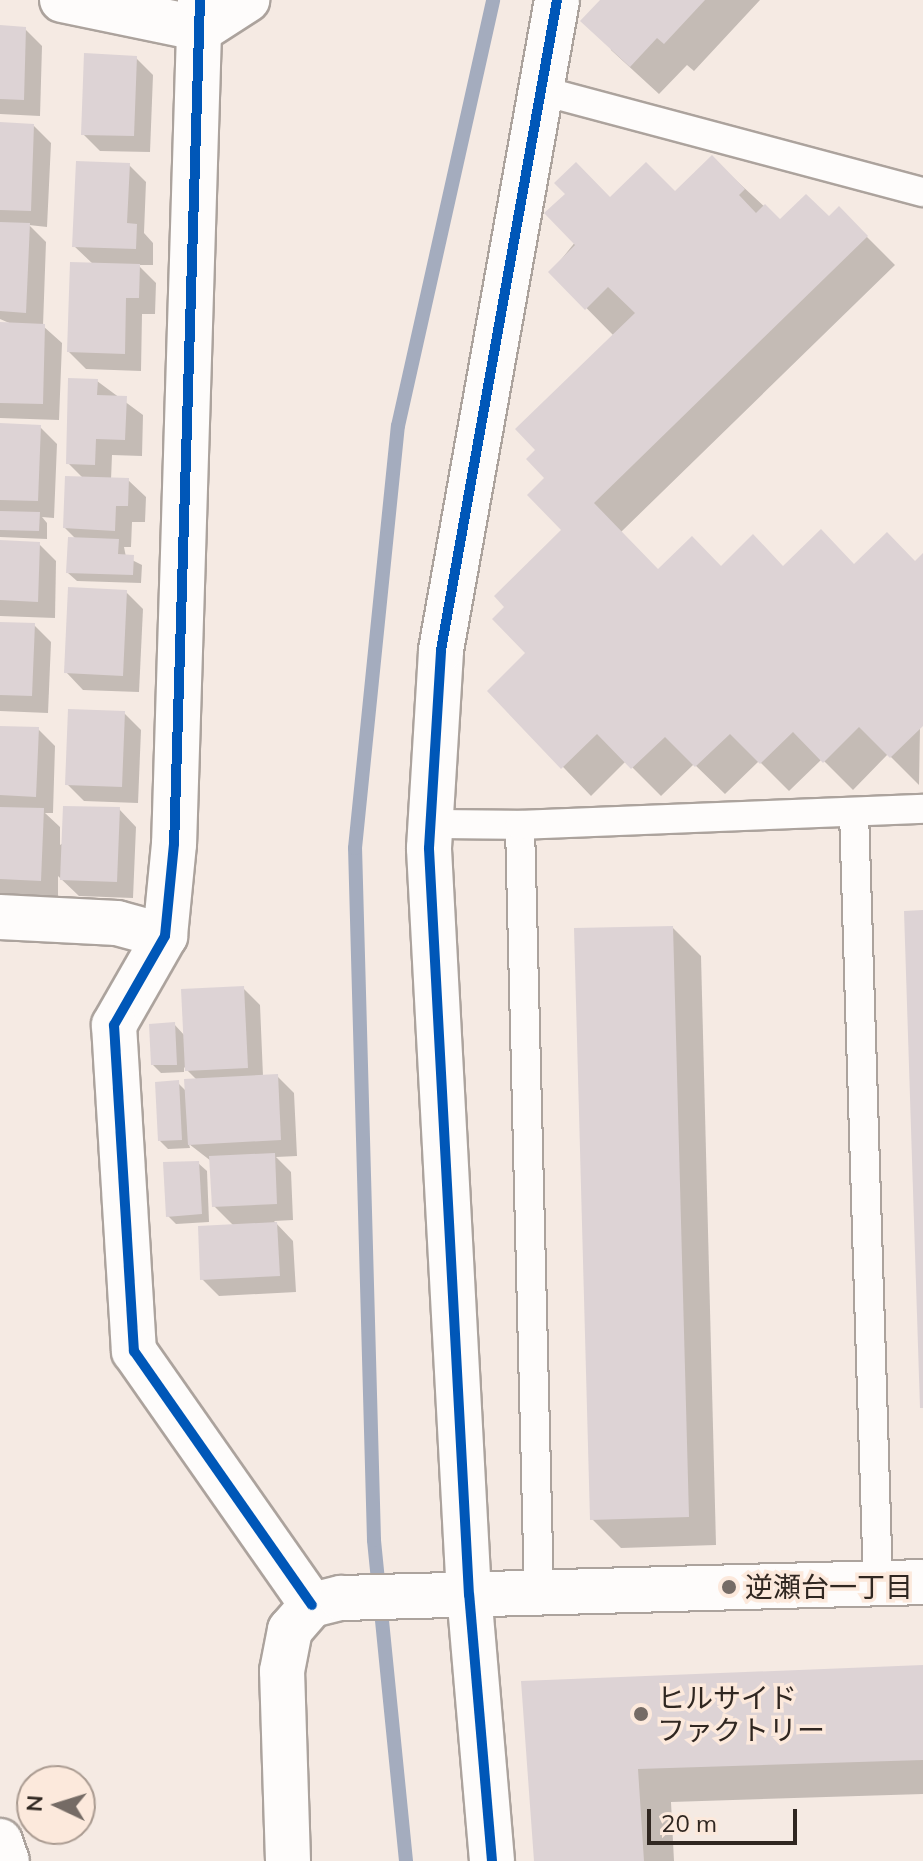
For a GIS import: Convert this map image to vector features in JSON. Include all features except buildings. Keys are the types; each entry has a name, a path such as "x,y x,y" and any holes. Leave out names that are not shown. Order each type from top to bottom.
{"street":[{"path":"62,0 201,15 247,0"},
{"path":"492,1861 464,1595 430,824 441,650 557,0"},
{"path":"201,15 174,844 165,936 114,1025 134,1351 327,1602"},
{"path":"0,917 117,923 165,936"},
{"path":"288,1861 282,1671 290,1630 327,1602 464,1595 923,1582"},
{"path":"0,1841 7,1861"}],"lane":[{"path":"539,90 923,192"},
{"path":"430,824 520,825 923,809"},
{"path":"854,812 878,1583"},
{"path":"520,825 539,1593"}],"waterway":[{"path":"406,1861 374,1540 355,848 398,426 493,0"}],"cycle path":[{"path":"200,0 174,844 165,936 114,1025 134,1351 312,1605"},
{"path":"492,1861 469,1595 429,848 441,650 557,0"}],"place":[{"name":"逆瀬台一丁目","path":"729,1587"},
{"name":"ヒルサイド ファクトリー","path":"641,1714"}]}
